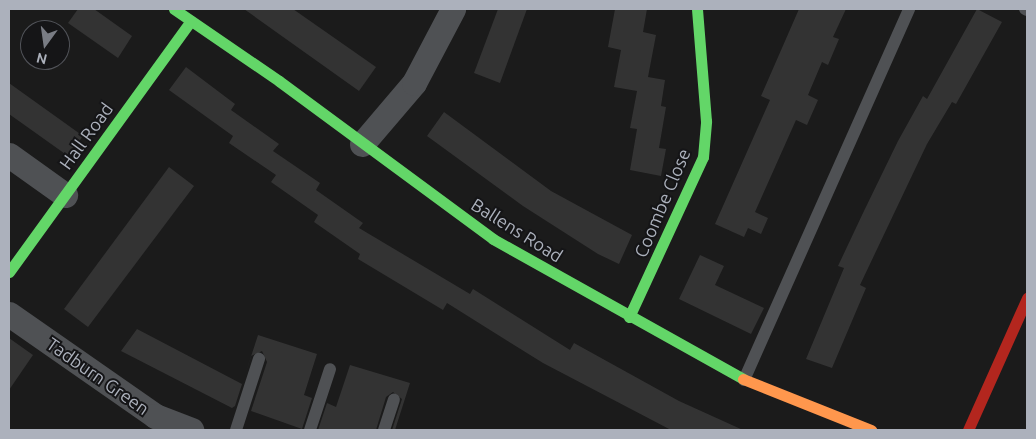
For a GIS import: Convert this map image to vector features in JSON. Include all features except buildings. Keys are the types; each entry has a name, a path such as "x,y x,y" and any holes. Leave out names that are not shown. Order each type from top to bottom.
{"street":[{"name":"Ballens Road","path":"174,9 494,239 629,317 744,380 871,430"},
{"path":"362,144 414,83 453,9"},
{"name":"Coombe Close","path":"629,317 703,157 706,121 696,9"},
{"name":"Hall Road","path":"9,272 191,21"},
{"path":"9,155 65,195"},
{"path":"968,430 1022,325 1027,298"},
{"name":"Tadburn Green","path":"9,314 152,423 191,430"}],"lane":[{"path":"744,380 909,9"},
{"path":"236,430 259,359"},
{"path":"310,430 330,369"},
{"path":"384,430 394,400"}],"traffic: fast":[{"path":"174,9 279,81 493,239 743,379"},
{"path":"629,317 703,157 706,121 697,9"},
{"path":"9,272 191,21"}],"traffic: slow":[{"path":"743,379 871,430"}],"traffic: jam":[{"path":"968,430 1027,298"}]}
